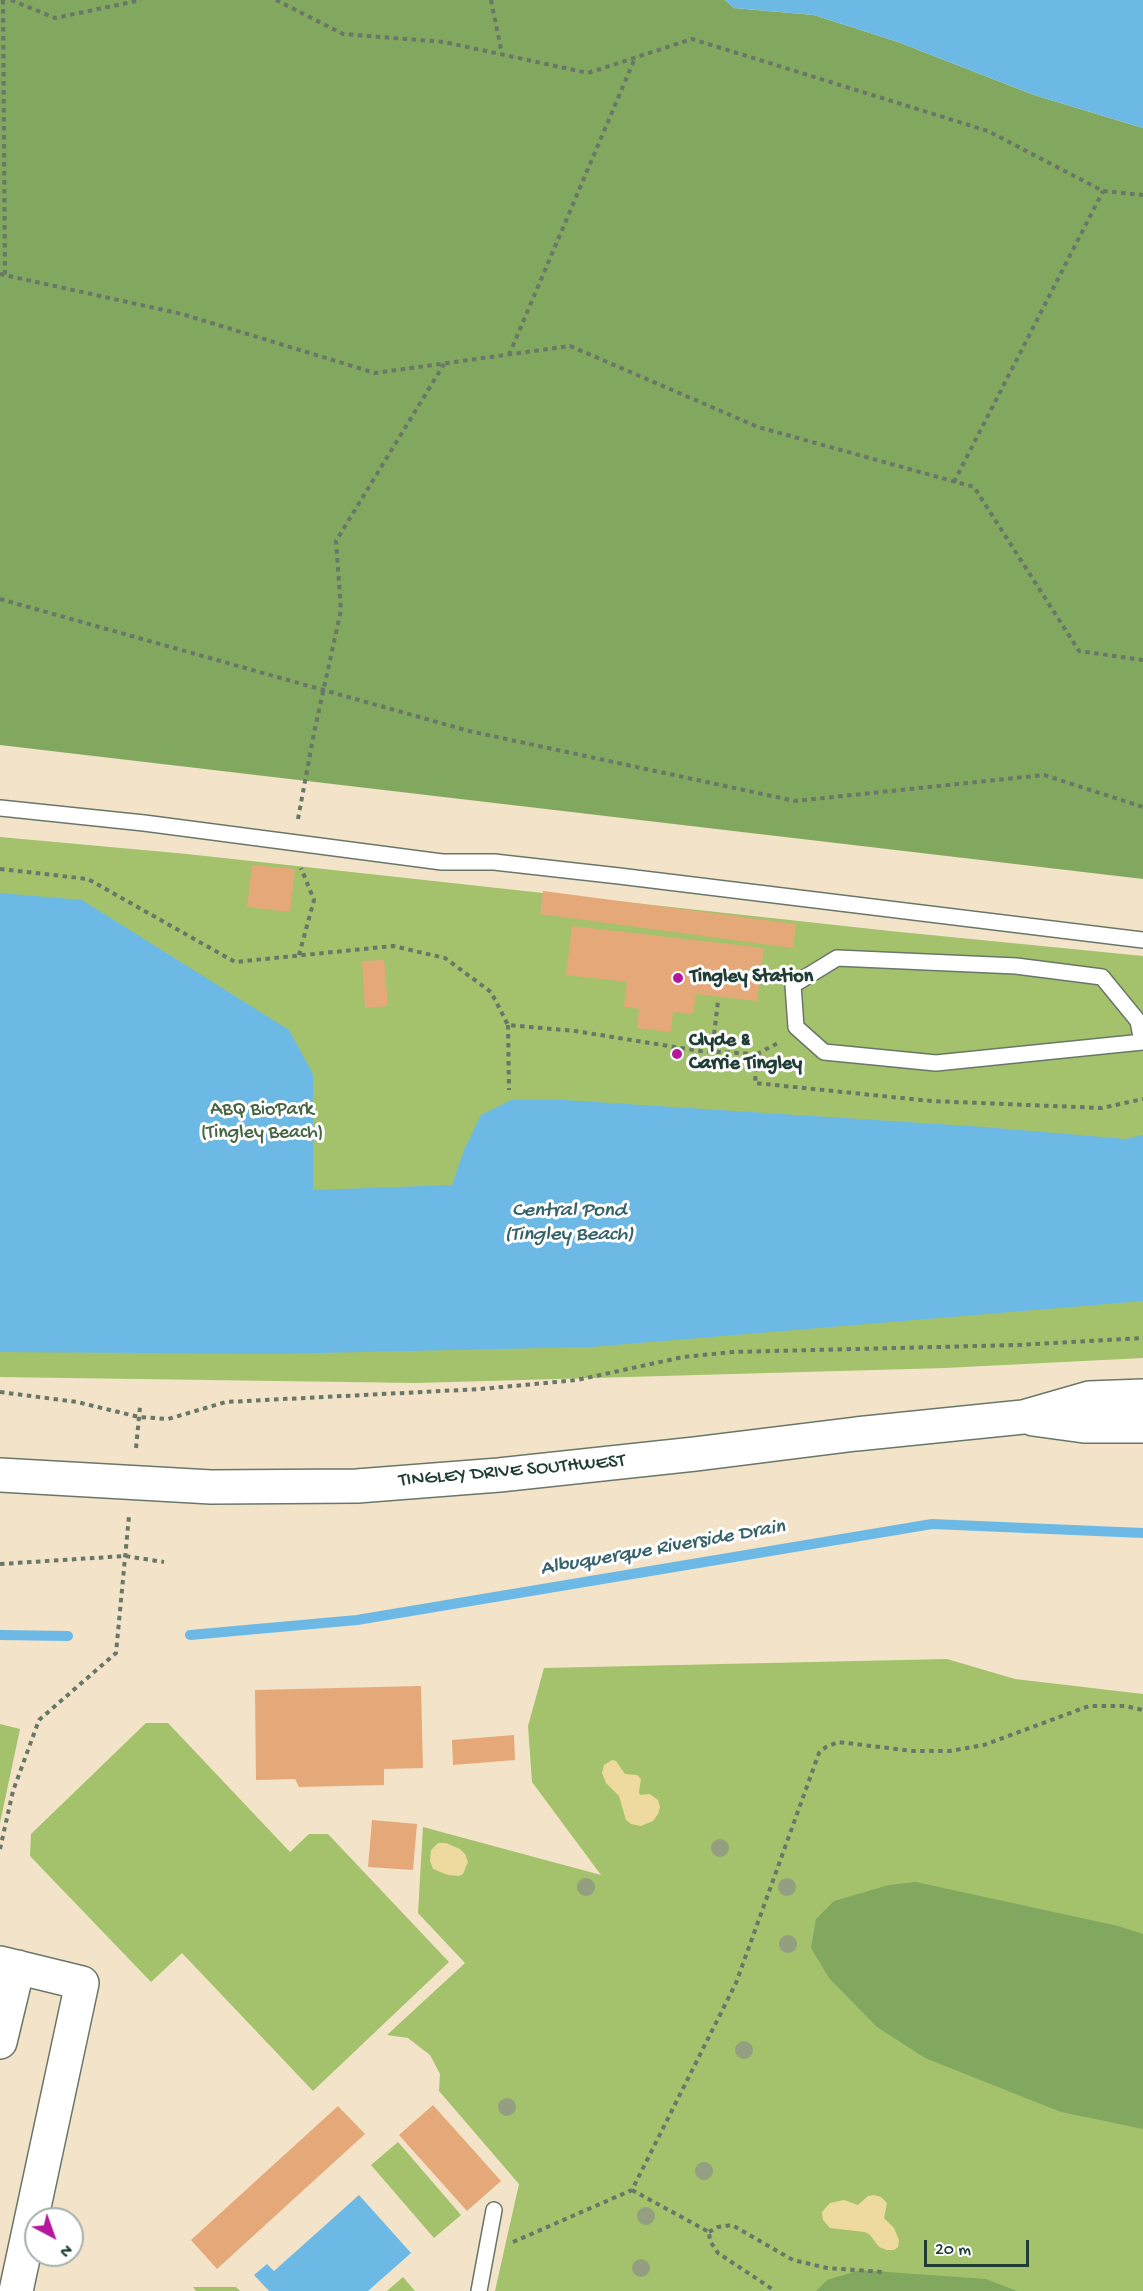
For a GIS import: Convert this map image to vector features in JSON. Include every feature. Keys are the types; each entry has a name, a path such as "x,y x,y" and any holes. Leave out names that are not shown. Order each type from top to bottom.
{"street":[{"name":"TINGLEY DRIVE SOUTHWEST","path":"0,1474 211,1487 357,1486 499,1475 684,1456 856,1434 1023,1417 1089,1398 1143,1396"},
{"name":"TINGLEY DRIVE SOUTHWEST","path":"1023,1417 1084,1426 1143,1426"},
{"path":"0,2042 9,1965 82,1983 16,2291"}],"lane":[{"path":"0,808 442,862 494,862 1143,940"},
{"path":"837,958 1016,966 1102,977 1138,1022 1142,1042 936,1063 824,1052 796,1027 794,985 837,958"},
{"path":"479,2291 494,2211"}],"path":[{"path":"3,0 2,274 183,314 375,374 570,346 758,427 974,487 1079,651 1143,660"},
{"path":"11,0 55,18 141,0"},
{"path":"276,0 343,34 444,42 588,73 692,39 988,130 1103,191 1143,195"},
{"path":"491,0 502,54"},
{"path":"509,355 636,58"},
{"path":"954,482 1103,191"},
{"path":"299,955 314,900 298,861 297,825 341,610 336,541 444,364"},
{"path":"0,599 470,731 795,801 1044,775 1143,807"},
{"path":"0,869 88,879 235,962 393,946 445,958 491,992 508,1025 509,1090"},
{"path":"712,1052 718,1001"},
{"path":"508,1025 575,1031 712,1052 757,1054 755,1083 954,1102 1102,1108 1143,1099"},
{"path":"0,1392 77,1402 139,1417 168,1419 226,1402 481,1389 577,1380 683,1357 733,1352 1018,1345 1143,1338"},
{"path":"0,1849 13,1791 39,1720 116,1653 125,1556"},
{"path":"0,1564 125,1556 164,1562"},
{"path":"486,2251 521,2240 632,2190 736,1983 819,1754 826,1747 838,1742 913,1751 950,1751 984,1745 1089,1706 1125,1706 1143,1710"},
{"path":"632,2190 709,2232"},
{"path":"709,2232 718,2227 732,2225 793,2260 827,2268 883,2272"},
{"path":"709,2232 710,2241 718,2253 775,2291"}],"green space":[{"path":"0,0 725,0 734,8 814,15 898,42 1034,95 1143,128 1143,879 0,745"},
{"name":"ABQ BioPark (Tingley Beach)","path":"0,837 187,854 890,931 1143,956 1143,1358 945,1368 416,1383 0,1377"},
{"path":"947,1659 1015,1679 1143,1694 1143,2291 495,2291 519,2184 439,2091 440,2074 430,2055 408,2038 387,2035 465,1963 418,1913 423,1827 601,1875 532,1782 528,1726 544,1668"},
{"path":"146,1723 168,1723 290,1852 309,1834 328,1834 449,1962 313,2091 182,1953 151,1982 30,1856 31,1834"},
{"path":"0,1724 20,1729 0,1823"},
{"path":"916,1882 1118,1926 1143,1934 1143,2129 1061,2112 925,2058 877,2027 829,1978 811,1948 816,1919 834,1901 889,1885"},
{"path":"398,2142 461,2215 434,2238 371,2165"},
{"path":"860,2270 986,2279 1017,2291 816,2291 827,2280"},
{"path":"403,2277 415,2291 387,2291"},
{"path":"193,2287 236,2287 240,2291 196,2291"}],"sand":[{"path":"612,1760 616,1761 625,1774 637,1775 641,1779 640,1795 650,1794 658,1800 660,1807 653,1821 641,1826 631,1824 626,1820 619,1796 606,1783 602,1773 604,1765"},
{"path":"438,1843 446,1843 460,1849 465,1854 468,1862 463,1874 448,1875 433,1869 430,1861 431,1850"},
{"path":"868,2196 881,2197 887,2203 884,2218 894,2228 899,2240 898,2247 894,2250 879,2247 865,2232 830,2228 823,2220 822,2212 830,2203 844,2200 858,2205"}],"water":[{"path":"725,0 1143,0 1143,128 1034,95 898,42 814,15 734,8"},
{"name":"Central Pond (Tingley Beach)","path":"0,893 82,900 289,1030 313,1074 313,1190 452,1185 464,1150 481,1115 511,1100 564,1100 984,1127 1126,1139 1143,1135 1143,1301 591,1347 273,1354 0,1352"},
{"path":"359,2195 411,2253 368,2291 269,2291 254,2275 267,2264 274,2271"}],"building":[{"path":"252,865 295,869 290,912 247,907"},
{"path":"543,891 796,924 793,948 540,914"},
{"name":"Tingley Station","path":"572,926 764,948 757,1001 696,994 693,1014 673,1012 671,1032 637,1028 639,1009 624,1007 627,982 566,975"},
{"path":"384,960 388,1006 365,1008 362,961"},
{"path":"421,1686 423,1768 384,1769 384,1785 299,1787 295,1779 256,1780 255,1690"},
{"path":"514,1735 515,1760 453,1765 452,1740"},
{"path":"372,1820 417,1824 413,1870 368,1867"},
{"path":"433,2105 501,2181 467,2211 399,2135"},
{"path":"338,2106 365,2134 217,2269 191,2240"}],"waterway":[{"name":"Albuquerque Riverside Drain","path":"190,1635 357,1620 932,1524 1143,1533"},
{"name":"Albuquerque Riverside Drain","path":"0,1635 68,1636"}],"place":[{"name":"Tingley Station","path":"678,978"},
{"name":"Clyde & Carrie Tingley","path":"677,1054"}]}
